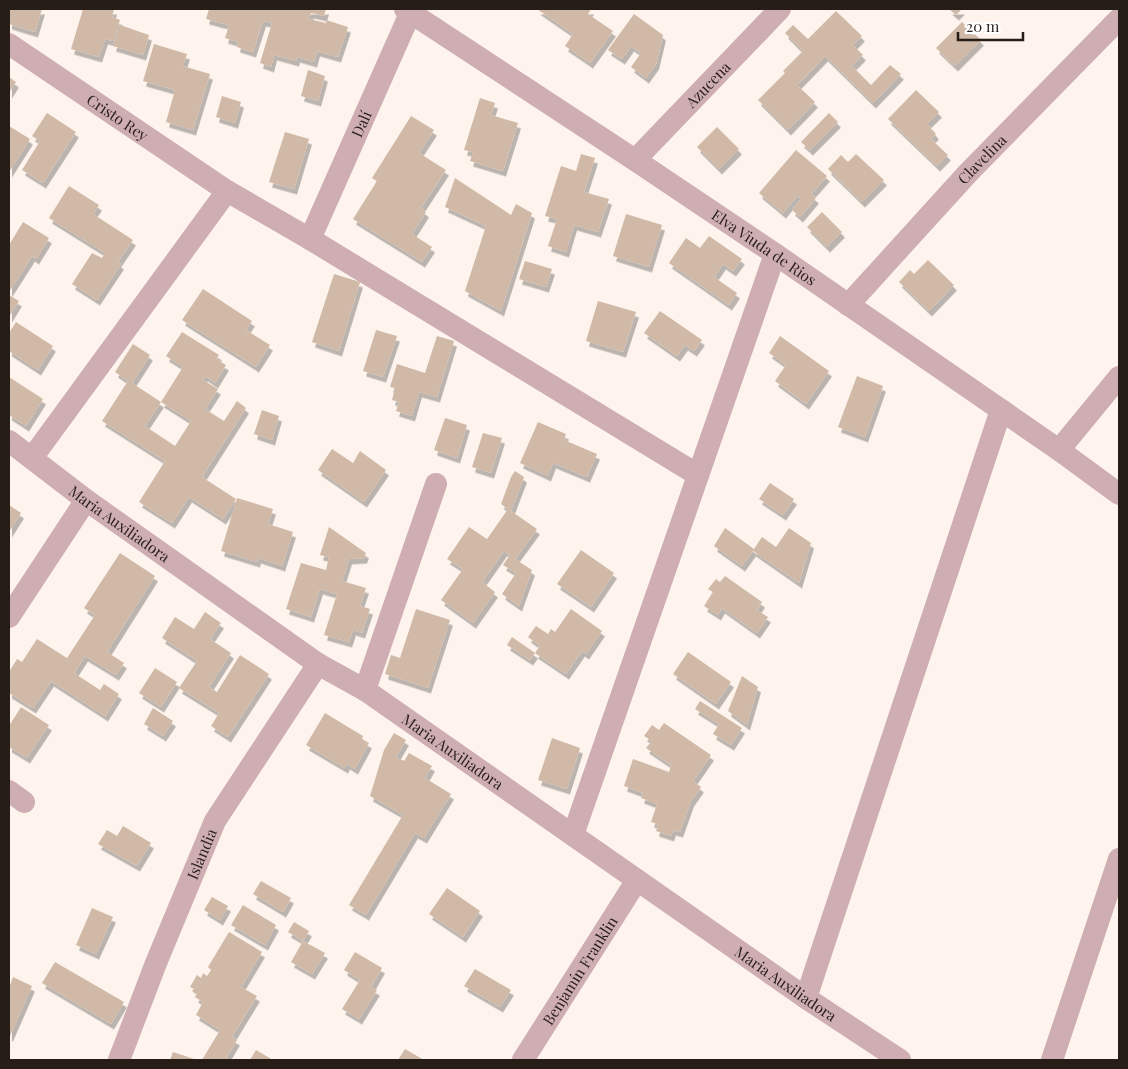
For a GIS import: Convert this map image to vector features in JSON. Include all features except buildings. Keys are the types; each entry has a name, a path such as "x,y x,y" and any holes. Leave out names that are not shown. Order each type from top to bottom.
{"street":[{"name":"Azucena","path":"635,160 780,9"},
{"name":"Elva Viuda de Rios","path":"409,10 775,254 1059,450 1119,494"},
{"name":"Dalí","path":"310,239 409,10"},
{"name":"Clavelina","path":"848,304 968,173 1119,19"},
{"name":"Cristo Rey","path":"9,44 227,191 310,239 698,475"},
{"path":"32,458 227,191"},
{"path":"573,835 775,254"},
{"path":"1059,450 1119,377"},
{"path":"806,998 1001,410"},
{"name":"Maria Auxiliadora","path":"9,441 86,500 318,664 365,690 806,998 874,1053 900,1060"},
{"path":"365,690 436,484"},
{"path":"9,617 86,500"},
{"name":"Islandia","path":"119,1060 156,963 215,821 318,664"},
{"path":"1052,1060 1119,859"},
{"name":"Benjamín Franklin","path":"523,1060 637,880"}]}
